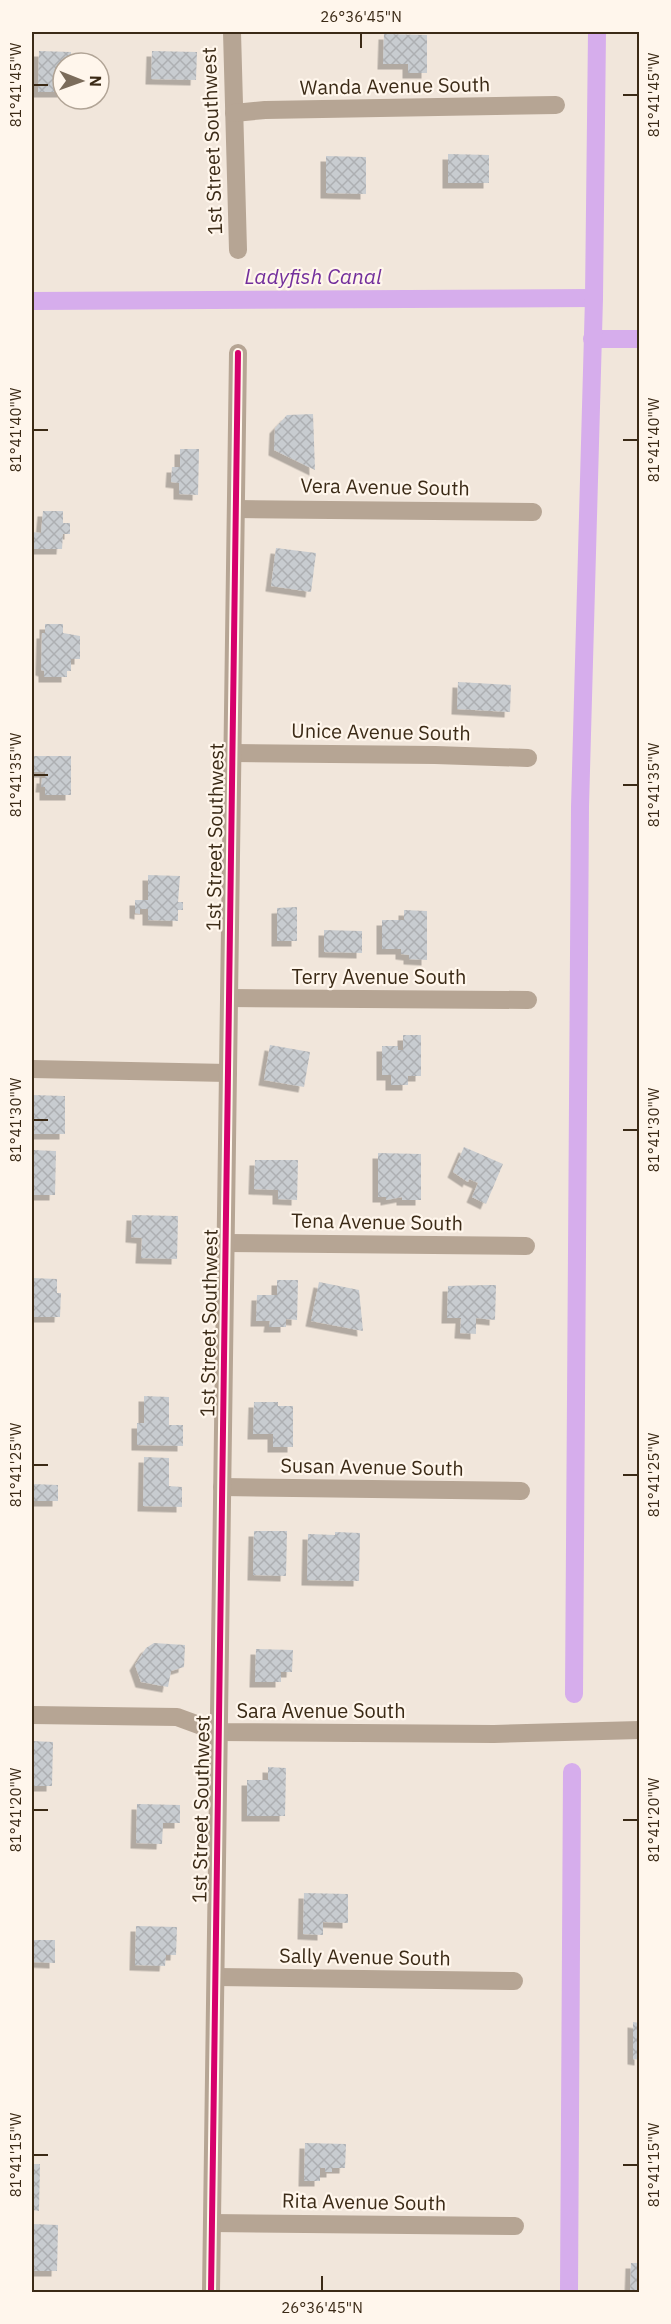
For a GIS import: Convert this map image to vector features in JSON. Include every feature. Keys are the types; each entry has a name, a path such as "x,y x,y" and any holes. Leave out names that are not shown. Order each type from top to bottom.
{"street":[{"name":"1st Street Southwest","path":"232,32 238,250"},
{"name":"Wanda Avenue South","path":"234,113 265,110 556,105"},
{"name":"1st Street Southwest","path":"211,2292 238,353"},
{"name":"Vera Avenue South","path":"237,509 533,512"},
{"name":"Unice Avenue South","path":"233,753 435,754 528,758"},
{"name":"Terry Avenue South","path":"229,998 528,1000"},
{"path":"32,1069 228,1073"},
{"name":"Tena Avenue South","path":"227,1243 526,1245"},
{"name":"Susan Avenue South","path":"222,1487 521,1491"},
{"name":"Sara Avenue South","path":"32,1715 177,1717 218,1732 494,1734 639,1730"},
{"name":"Sally Avenue South","path":"216,1977 514,1981"},
{"name":"Rita Avenue South","path":"212,2223 515,2226"}],"building":[{"path":"384,34 427,35 427,73 408,73 408,64 383,64"},
{"path":"39,51 51,51 51,92 38,92"},
{"path":"152,51 197,52 196,80 151,79"},
{"path":"448,154 489,155 489,183 448,183"},
{"path":"326,156 366,157 366,194 326,193"},
{"path":"313,414 315,470 274,450 275,428 287,415"},
{"path":"180,449 199,449 198,495 179,494 179,483 171,482 172,467 180,467"},
{"path":"43,511 63,511 63,523 70,523 70,534 63,534 62,549 32,549 32,532 41,533"},
{"path":"276,548 316,553 311,592 271,586"},
{"path":"45,624 63,624 63,633 80,636 80,659 71,659 71,671 67,671 67,677 44,677 44,671 41,670 42,633 45,633"},
{"path":"458,682 511,685 510,712 457,709"},
{"path":"32,756 71,756 71,795 45,795 45,787 41,787 45,772 32,772"},
{"path":"148,875 180,876 178,902 183,902 183,910 178,910 178,921 148,920 148,909 140,909 140,914 135,913 135,900 148,900"},
{"path":"297,907 297,941 277,941 277,908"},
{"path":"404,910 427,911 427,960 409,959 409,955 401,954 401,949 382,949 382,920 404,920"},
{"path":"324,930 362,931 362,953 324,952"},
{"path":"403,1035 421,1035 421,1076 408,1076 408,1085 391,1085 391,1075 382,1075 382,1046 398,1046 398,1050 403,1050"},
{"path":"270,1045 310,1052 304,1087 264,1080"},
{"path":"32,1095 65,1096 65,1134 32,1134"},
{"path":"464,1147 503,1164 486,1204 472,1197 478,1183 469,1179 468,1182 453,1172"},
{"path":"32,1150 56,1151 55,1195 32,1195"},
{"path":"378,1153 421,1154 421,1200 402,1200 402,1197 386,1200 386,1197 378,1197"},
{"path":"255,1160 298,1160 297,1200 278,1199 278,1190 254,1189"},
{"path":"132,1215 178,1216 177,1259 141,1258 142,1238 131,1237"},
{"path":"32,1278 57,1279 57,1293 61,1293 60,1317 32,1317"},
{"path":"277,1280 298,1280 297,1320 286,1319 286,1327 269,1327 270,1321 256,1321 257,1295 277,1295"},
{"path":"319,1282 359,1290 363,1331 311,1321"},
{"path":"496,1285 495,1320 476,1318 476,1334 460,1333 461,1318 447,1318 448,1286"},
{"path":"144,1396 169,1397 169,1425 183,1425 183,1446 137,1445 137,1423 144,1423"},
{"path":"254,1402 278,1402 278,1406 293,1406 293,1447 273,1447 273,1434 253,1434"},
{"path":"144,1457 169,1458 169,1486 182,1487 182,1507 143,1506"},
{"path":"32,1484 58,1485 58,1501 32,1501"},
{"path":"254,1531 287,1531 286,1576 253,1575"},
{"path":"335,1532 360,1533 359,1581 307,1580 308,1534 335,1535"},
{"path":"154,1643 185,1645 184,1667 171,1671 168,1687 141,1682 135,1665 146,1648"},
{"path":"256,1649 293,1650 292,1672 281,1672 281,1682 255,1682"},
{"path":"32,1741 53,1742 52,1786 32,1786"},
{"path":"268,1767 286,1768 285,1816 247,1816 247,1780 268,1780"},
{"path":"137,1804 180,1805 180,1823 163,1823 162,1844 136,1843"},
{"path":"304,1893 348,1894 348,1923 323,1922 323,1935 303,1934"},
{"path":"136,1926 177,1927 176,1955 166,1955 165,1966 135,1965"},
{"path":"32,1940 55,1940 55,1963 32,1962"},
{"path":"633,2022 640,2023 640,2060 633,2059"},
{"path":"305,2143 346,2144 345,2168 332,2168 332,2172 325,2172 325,2168 320,2168 320,2181 304,2181"},
{"path":"32,2164 40,2164 39,2211 32,2210"},
{"path":"32,2224 58,2225 57,2271 32,2271"},
{"path":"631,2263 640,2263 640,2292 630,2292"}],"waterway":[{"path":"574,1694 580,807 594,298 597,32"},
{"name":"Ladyfish Canal","path":"32,301 594,298"},
{"name":"Ladyfish Canal","path":"592,339 640,339"},
{"path":"569,2292 572,1772"}],"cycle path":[{"path":"211,2292 238,353"}]}
